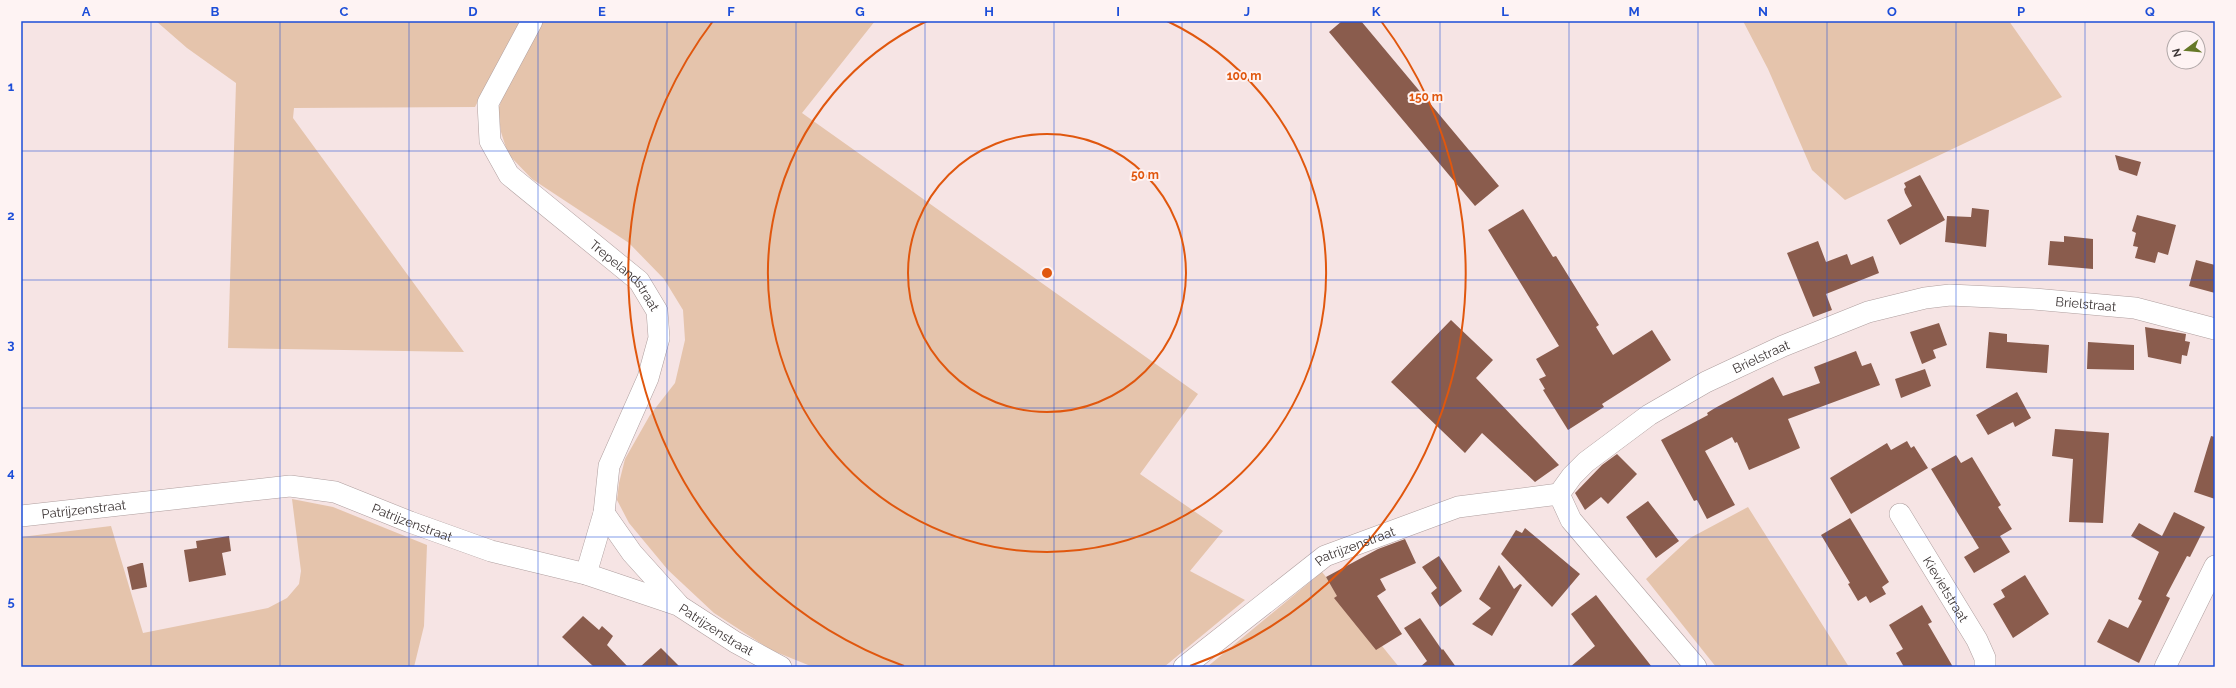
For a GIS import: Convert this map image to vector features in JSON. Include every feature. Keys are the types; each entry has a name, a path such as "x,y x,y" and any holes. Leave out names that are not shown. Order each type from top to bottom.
{"street":[{"name":"Trepelandstraat","path":"532,21 488,103 490,141 509,175 640,281 656,311 660,338 648,378 609,466 604,513 586,574"},
{"name":"Brielstraat","path":"1559,494 1572,476 1586,462 1649,415 1699,385 1783,346 1868,312 1950,295 2034,299 2135,308 2215,328"},
{"name":"Patrijzenstraat","path":"21,516 290,486 335,492 410,522 491,551 586,574 678,605 735,642 781,667"},
{"path":"1559,494 1571,520 1696,667"},
{"name":"Patrijzenstraat","path":"1184,667 1325,556 1458,507 1559,494"},
{"path":"604,513 632,553 678,605"},
{"name":"Kievietstraat","path":"1900,514 1977,640 1985,658 1985,667"},
{"path":"2165,667 2215,566"}],"shaded area":[{"path":"156,21 520,21 475,107 294,108 293,118 464,352 228,348 236,83 187,48"},
{"path":"543,21 875,21 802,113 1198,394 1140,474 1223,531 1190,571 1245,600 1164,667 813,667 771,650 714,613 668,570 629,523 617,500 619,483 625,459 650,415 675,383 685,340 683,310 664,279 629,243 532,179 508,154 501,132 498,110 506,87"},
{"path":"1743,21 2009,21 2062,97 1845,200 1812,170 1768,69"},
{"path":"292,499 333,507 427,545 424,626 414,667 21,667 21,537 111,526 143,633 268,608 287,598 299,584 301,571"},
{"path":"1748,507 1849,667 1716,667 1646,579 1690,538"},
{"path":"1322,572 1399,667 1207,667"}],"building":[{"path":"1342,21 1361,21 1499,186 1475,206 1329,32"},
{"path":"2115,155 2141,162 2137,176 2119,170"},
{"path":"1920,175 1945,220 1900,245 1887,220 1912,206 1905,193 1904,189 1906,187 1904,183"},
{"path":"1972,208 1989,210 1986,247 1945,242 1947,216 1971,217"},
{"path":"1523,209 1553,257 1556,256 1599,325 1596,327 1613,355 1652,330 1671,360 1602,404 1604,407 1568,430 1543,390 1545,389 1539,379 1546,376 1536,359 1559,346 1488,230"},
{"path":"2137,215 2176,225 2168,255 2158,252 2155,263 2135,258 2138,247 2133,246 2136,233 2132,231"},
{"path":"2064,236 2093,239 2093,269 2048,265 2050,241 2064,242"},
{"path":"1818,241 1826,262 1847,254 1851,265 1873,256 1879,273 1826,294 1832,310 1813,317 1787,253"},
{"path":"2196,260 2215,265 2215,293 2189,286"},
{"path":"1451,320 1493,360 1476,378 1559,465 1535,482 1482,433 1465,453 1391,382"},
{"path":"1939,323 1947,345 1933,350 1936,358 1922,364 1910,332"},
{"path":"2145,327 2186,334 2185,341 2190,342 2187,356 2182,355 2181,364 2148,357"},
{"path":"1989,332 2007,334 2007,342 2049,345 2047,373 1986,368"},
{"path":"2088,342 2134,345 2134,370 2087,369"},
{"path":"1856,351 1862,366 1871,363 1880,385 1788,419 1800,448 1749,470 1737,442 1735,443 1732,437 1705,451 1735,505 1707,519 1697,500 1694,501 1661,440 1708,415 1707,413 1715,408 1773,377 1783,396 1820,383 1814,367"},
{"path":"1925,369 1931,386 1901,398 1895,379"},
{"path":"2017,392 2031,418 2015,427 2013,422 1988,435 1976,415"},
{"path":"2055,429 2109,433 2103,523 2069,522 2073,459 2052,456"},
{"path":"2211,436 2215,437 2215,499 2194,492"},
{"path":"1907,441 1911,448 1914,446 1928,468 1851,514 1830,478 1887,443 1891,450"},
{"path":"1617,454 1637,474 1608,504 1601,497 1585,510 1575,493 1602,465"},
{"path":"1956,455 1961,463 1972,457 2001,505 1998,507 2012,529 2000,536 2010,552 1974,573 1964,557 1979,548 1931,469"},
{"path":"1648,501 1679,541 1656,558 1626,517"},
{"path":"2174,512 2205,527 2190,557 2187,556 2166,596 2170,598 2139,663 2097,642 2109,619 2128,628 2142,601 2138,599 2159,552 2131,536 2139,523 2162,536"},
{"path":"1850,518 1889,582 1882,587 1886,594 1870,603 1866,596 1858,601 1848,584 1850,583 1821,535"},
{"path":"1525,528 1580,574 1552,607 1501,554 1516,530 1522,533"},
{"path":"229,536 231,551 222,553 226,575 189,582 184,550 197,548 196,541"},
{"path":"1405,539 1416,563 1380,579 1386,590 1377,596 1402,634 1376,650 1334,598 1337,596 1326,577 1378,549"},
{"path":"1439,556 1462,591 1440,607 1431,593 1437,588 1422,567"},
{"path":"143,563 147,587 132,590 127,567"},
{"path":"1499,565 1514,589 1520,584 1522,585 1492,636 1472,624 1491,608 1479,599"},
{"path":"2025,575 2049,614 2013,638 1993,604 2005,597 2001,590"},
{"path":"1596,595 1652,667 1570,667 1595,646 1571,614"},
{"path":"1922,605 1932,622 1928,624 1953,667 1904,667 1896,653 1903,649 1889,625"},
{"path":"583,616 599,630 602,626 613,636 607,645 628,667 594,667 562,637"},
{"path":"1420,618 1442,650 1443,649 1456,667 1420,667 1427,661 1404,628"},
{"path":"661,648 680,667 640,667"}]}
